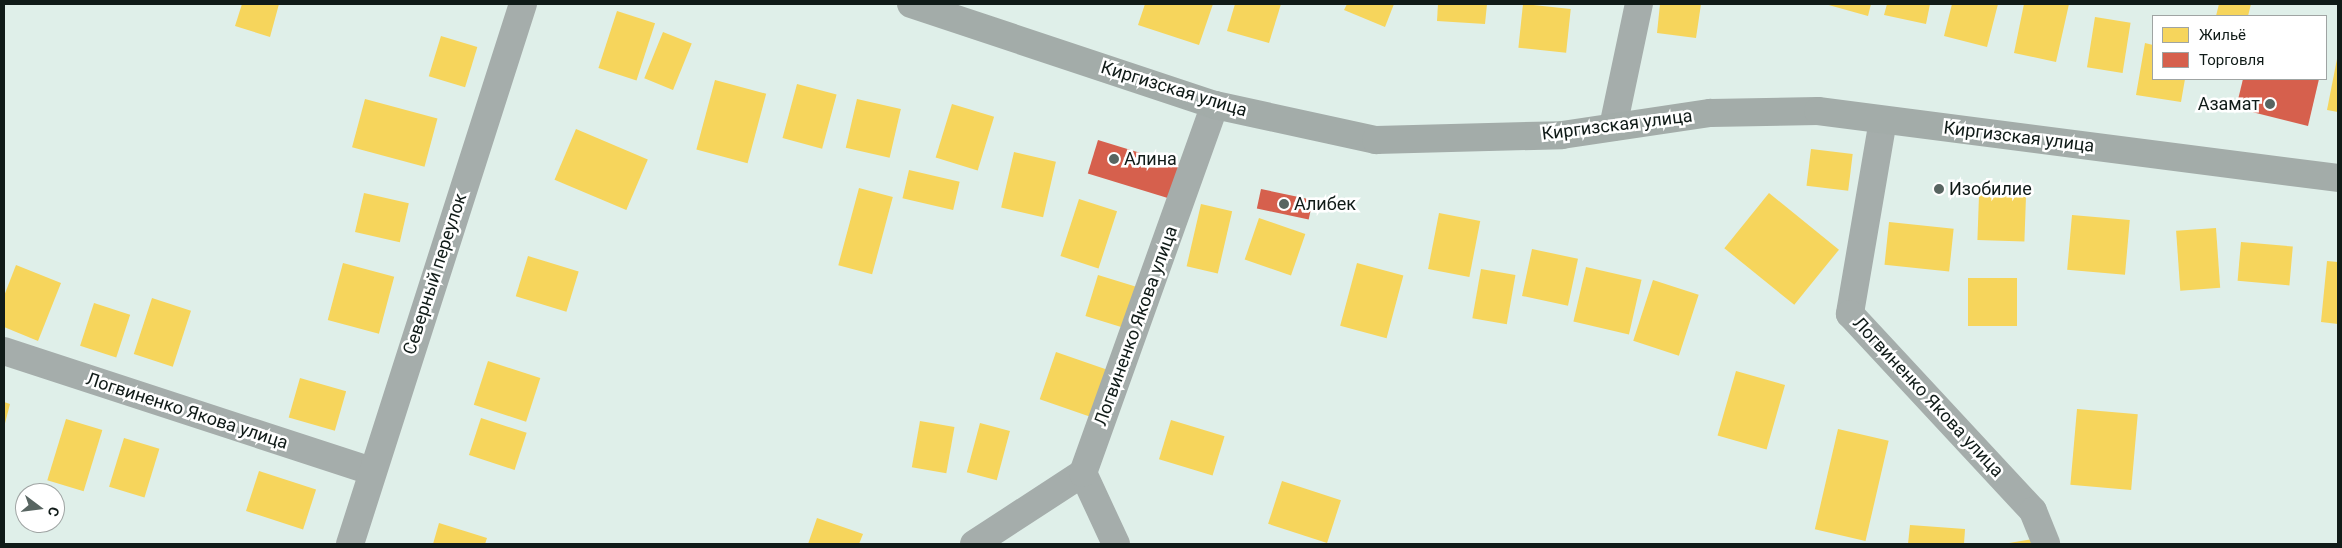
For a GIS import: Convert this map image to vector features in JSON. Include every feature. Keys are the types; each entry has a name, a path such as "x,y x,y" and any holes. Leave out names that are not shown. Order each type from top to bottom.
{"main road":[{"name":"Киргизская улица","path":"911,4 1216,105 1376,140 1562,135 1710,113 1818,111 2338,178"}],"street":[{"name":"Северный переулок","path":"350,544 371,471 522,4"},
{"path":"1613,127 1638,4"},
{"name":"Логвиненко Якова улица","path":"1083,473 1216,105"},
{"name":"Логвиненко Якова улица","path":"1883,120 1850,314 2033,511 2046,544"},
{"name":"Логвиненко Якова улица","path":"4,351 371,471"},
{"path":"974,544 1083,473 1116,544"}],"building: Жильё":[{"path":"242,4 279,4 270,37 235,26"},
{"path":"1145,4 1213,4 1199,45 1138,25"},
{"path":"1235,4 1281,4 1269,43 1227,31"},
{"path":"1347,4 1394,4 1385,27 1344,10"},
{"path":"1438,4 1487,4 1485,24 1437,21"},
{"path":"1523,4 1571,9 1566,53 1518,48"},
{"path":"1660,4 1701,4 1696,38 1657,33"},
{"path":"1825,4 1871,4 1868,16"},
{"path":"1887,4 1930,4 1926,24 1884,15"},
{"path":"1952,4 1998,4 1987,47 1944,36"},
{"path":"2024,4 2069,4 2056,62 2014,53"},
{"path":"2219,4 2251,4 2248,15 2216,15"},
{"path":"617,11 655,23 637,80 598,68"},
{"path":"2095,17 2131,23 2123,73 2087,67"},
{"path":"663,32 692,44 673,90 644,78"},
{"path":"441,36 477,47 465,87 429,76"},
{"path":"2145,43 2152,45 2152,80 2185,80 2181,102 2136,95"},
{"path":"2338,59 2338,112 2327,110"},
{"path":"715,80 766,94 748,163 696,150"},
{"path":"797,84 837,95 822,149 783,138"},
{"path":"365,99 437,118 425,167 352,147"},
{"path":"857,99 901,109 890,158 846,148"},
{"path":"952,104 994,117 978,170 936,158"},
{"path":"576,129 648,159 626,210 555,180"},
{"path":"1811,149 1853,154 1848,191 1806,186"},
{"path":"1014,152 1056,162 1043,217 1001,208"},
{"path":"909,170 960,182 953,210 902,198"},
{"path":"859,188 893,197 872,274 838,265"},
{"path":"364,193 409,203 400,242 355,232"},
{"path":"1769,193 1839,250 1794,305 1724,248"},
{"path":"1979,195 2026,197 2024,242 1977,240"},
{"path":"1079,199 1117,211 1099,268 1060,256"},
{"path":"1201,204 1232,211 1218,274 1187,266"},
{"path":"1439,213 1480,221 1469,277 1428,269"},
{"path":"2072,215 2130,220 2125,275 2067,270"},
{"path":"1259,218 1305,234 1291,276 1245,260"},
{"path":"1889,222 1954,229 1949,272 1885,265"},
{"path":"2216,228 2220,288 2180,291 2176,231"},
{"path":"2241,242 2293,247 2289,285 2238,281"},
{"path":"1532,249 1578,259 1568,306 1522,296"},
{"path":"528,256 579,271 566,312 516,296"},
{"path":"2327,261 2338,262 2338,324 2321,322"},
{"path":"343,263 394,277 379,334 328,320"},
{"path":"1357,263 1403,275 1387,338 1340,326"},
{"path":"16,265 61,283 38,341 4,327 4,296"},
{"path":"1586,267 1642,280 1629,334 1573,322"},
{"path":"1481,269 1515,275 1507,324 1472,318"},
{"path":"1098,275 1141,288 1128,329 1085,316"},
{"path":"1968,278 2017,278 2017,326 1968,326"},
{"path":"1653,280 1699,295 1679,356 1633,341"},
{"path":"152,298 191,311 173,367 134,354"},
{"path":"94,303 130,315 116,358 80,346"},
{"path":"1056,352 1108,370 1092,417 1040,399"},
{"path":"488,361 540,378 526,422 474,405"},
{"path":"1736,371 1785,385 1767,449 1718,435"},
{"path":"300,378 346,391 335,431 289,417"},
{"path":"4,402 10,404 4,427"},
{"path":"2077,409 2138,414 2131,490 2070,485"},
{"path":"481,418 527,433 515,470 469,455"},
{"path":"66,419 102,430 84,491 65,486 65,483 47,480"},
{"path":"1171,420 1225,436 1213,476 1159,459"},
{"path":"920,421 954,427 946,473 912,467"},
{"path":"980,423 1010,431 997,480 967,472"},
{"path":"1838,429 1889,441 1865,541 1815,529"},
{"path":"124,438 159,449 144,498 109,487"},
{"path":"259,471 316,490 303,529 246,511"},
{"path":"1282,481 1341,500 1327,543 1268,524"},
{"path":"817,518 863,534 859,544 808,544"},
{"path":"439,523 487,538 485,544 433,544"},
{"path":"1910,525 1965,529 1964,544 1908,544"},
{"path":"2033,539 2034,544 2009,544 2009,543"}],"building: Торговля":[{"path":"2243,80 2319,80 2308,126 2236,108"},
{"path":"1098,140 1181,165 1171,199 1088,173"},
{"path":"1261,189 1313,200 1309,220 1257,209"}],"place":[{"name":"Азамат","path":"2270,104"},
{"name":"Алина","path":"1114,159"},
{"name":"Изобилие","path":"1939,189"},
{"name":"Алибек","path":"1284,204"}]}
